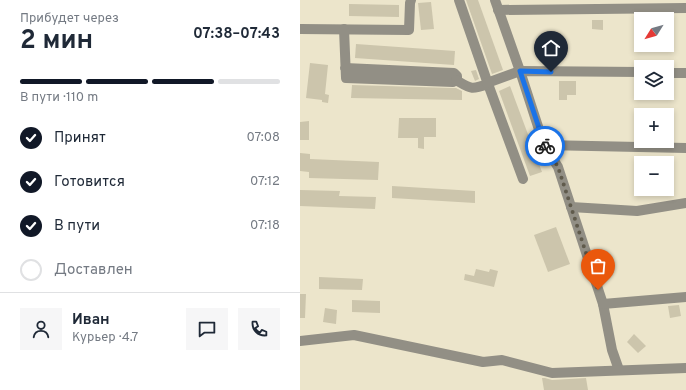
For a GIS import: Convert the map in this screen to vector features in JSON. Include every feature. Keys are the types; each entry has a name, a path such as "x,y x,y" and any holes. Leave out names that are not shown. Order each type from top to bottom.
{"street":[{"path":"300,29 409,30 411,0"},
{"path":"459,0 523,179"},
{"path":"495,0 544,145 558,167 603,304 612,350 619,370"},
{"path":"498,10 686,8"},
{"path":"344,29 346,78 453,82 456,80 471,88 478,88 520,71 634,72"},
{"path":"674,72 686,73"},
{"path":"544,145 686,148"},
{"path":"571,207 637,211 686,204"},
{"path":"603,304 686,297"},
{"path":"300,341 354,335 483,362 502,360 552,373 686,368"}],"building":[{"path":"466,0 478,0 503,70 492,74"},
{"path":"431,2 434,29 421,30 418,3"},
{"path":"349,4 399,5 399,17 349,16"},
{"path":"592,20 603,20 603,30 592,29"},
{"path":"356,44 455,51 454,65 355,58"},
{"path":"310,63 328,65 325,94 329,95 328,103 322,102 322,100 306,98"},
{"path":"476,70 479,79 475,81 471,71"},
{"path":"559,81 576,81 576,95 567,95 567,100 559,100"},
{"path":"352,85 456,88 462,91 462,100 351,98"},
{"path":"510,86 542,172 530,176 499,91"},
{"path":"399,118 436,118 436,137 424,137 424,149 418,148 418,138 398,138"},
{"path":"309,121 309,140 300,140 300,122"},
{"path":"300,153 310,154 310,159 379,162 378,180 309,178 309,172 300,171"},
{"path":"392,186 475,191 475,203 392,198"},
{"path":"300,190 340,191 339,196 376,197 375,209 300,206"},
{"path":"556,227 570,264 548,272 534,235"},
{"path":"476,269 489,272 490,269 498,271 494,287 464,280 465,274 474,276"},
{"path":"319,277 363,279 362,290 319,289"},
{"path":"300,294 306,294 305,318 300,318"},
{"path":"352,300 380,301 380,313 352,312"},
{"path":"679,305 681,316 670,318 668,306"},
{"path":"325,308 337,310 336,324 323,322"},
{"path":"634,334 646,346 638,353 627,342"},
{"path":"542,378 552,380 586,378 588,390 544,390"}],"way so far":[{"path":"545,146 558,167 598,290"}],"route":[{"path":"545,146 520,71 551,72"}]}
